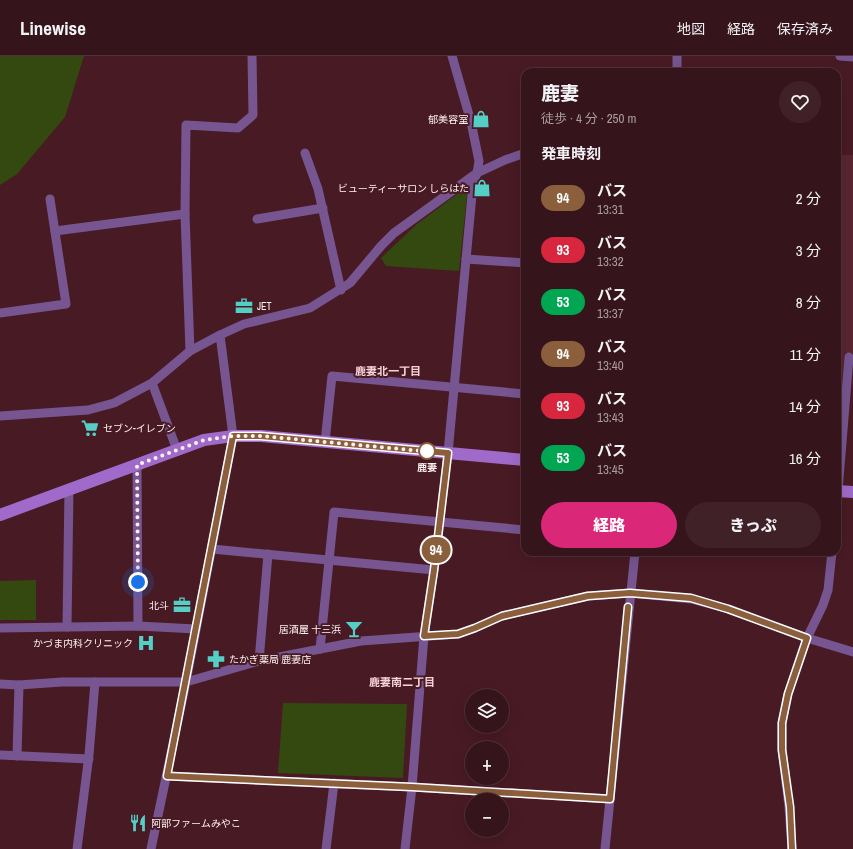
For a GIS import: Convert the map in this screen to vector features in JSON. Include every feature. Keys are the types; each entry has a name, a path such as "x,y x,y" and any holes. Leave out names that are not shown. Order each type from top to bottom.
{"street":[{"path":"190,351 185,214 186,125 238,128 253,115 252,56"},
{"path":"405,849 412,787 424,636 434,570 448,453 473,184 479,161 471,122 452,56"},
{"path":"677,56 677,68"},
{"path":"840,56 853,58"},
{"path":"305,153 318,189 341,290"},
{"path":"0,416 88,410 114,403 152,383 190,351 220,335 244,324 310,308 350,283 394,233 477,173 521,154"},
{"path":"0,313 66,304 50,199"},
{"path":"257,219 322,208"},
{"path":"55,231 185,214"},
{"path":"466,258 521,263"},
{"path":"161,849 151,849 186,682 233,436 220,335"},
{"path":"841,449 849,357"},
{"path":"325,442 332,376 521,394"},
{"path":"152,383 177,450"},
{"path":"0,515 204,440 233,436 261,436 521,460"},
{"path":"137,465 138,626"},
{"path":"67,627 69,489"},
{"path":"841,494 853,492"},
{"path":"320,649 334,512 521,530"},
{"path":"212,549 434,570"},
{"path":"259,661 268,554"},
{"path":"605,849 635,556"},
{"path":"792,849 790,807 782,750 782,723 788,694 807,638 823,605 828,590 832,556"},
{"path":"0,684 19,685 62,682 186,682 259,661 361,641 458,634 502,616 588,596 630,593 691,598 728,609 807,638 853,652"},
{"path":"0,628 138,626 196,629"},
{"path":"77,849 89,759 95,682"},
{"path":"17,756 19,685"},
{"path":"0,756 89,759"},
{"path":"167,776 412,787 610,799"},
{"path":"326,849 334,783"}],"shaded area":[{"path":"841,155 853,155 853,353 845,353 841,390"}],"green space":[{"path":"0,56 84,56 65,117 17,174 0,185"},
{"path":"468,186 459,271 386,266 381,258 417,224"},
{"path":"36,580 36,620 0,620 0,581"},
{"path":"283,703 407,704 403,778 278,773"}],"bus line":[{"name":"94","path":"628,607 610,799 412,787 167,776 233,436 261,436 448,453 434,570 424,636 458,634 502,616 588,596 630,593 691,598 728,609 807,638 788,694 782,723 782,750 790,807 792,849"}],"place":[{"name":"郁美容室","path":"481,119"},
{"name":"ビューティーサロン しらはた","path":"482,188"},
{"name":"JET","path":"244,306"},
{"name":"セブン-イレブン","path":"90,428"},
{"name":"鹿妻","path":"427,451"},
{"name":"北斗","path":"182,605"},
{"name":"居酒屋 十三浜","path":"354,629"},
{"name":"かづま内科クリニック","path":"146,643"},
{"name":"たかぎ薬局 鹿妻店","path":"216,659"},
{"name":"阿部ファームみやこ","path":"138,823"}],"district":[{"name":"鹿妻北一丁目","path":"388,371"},
{"name":"鹿妻南二丁目","path":"402,682"}],"route":[{"path":"138,582 137,465 204,440 233,436 261,436 433,452 427,451"}]}
